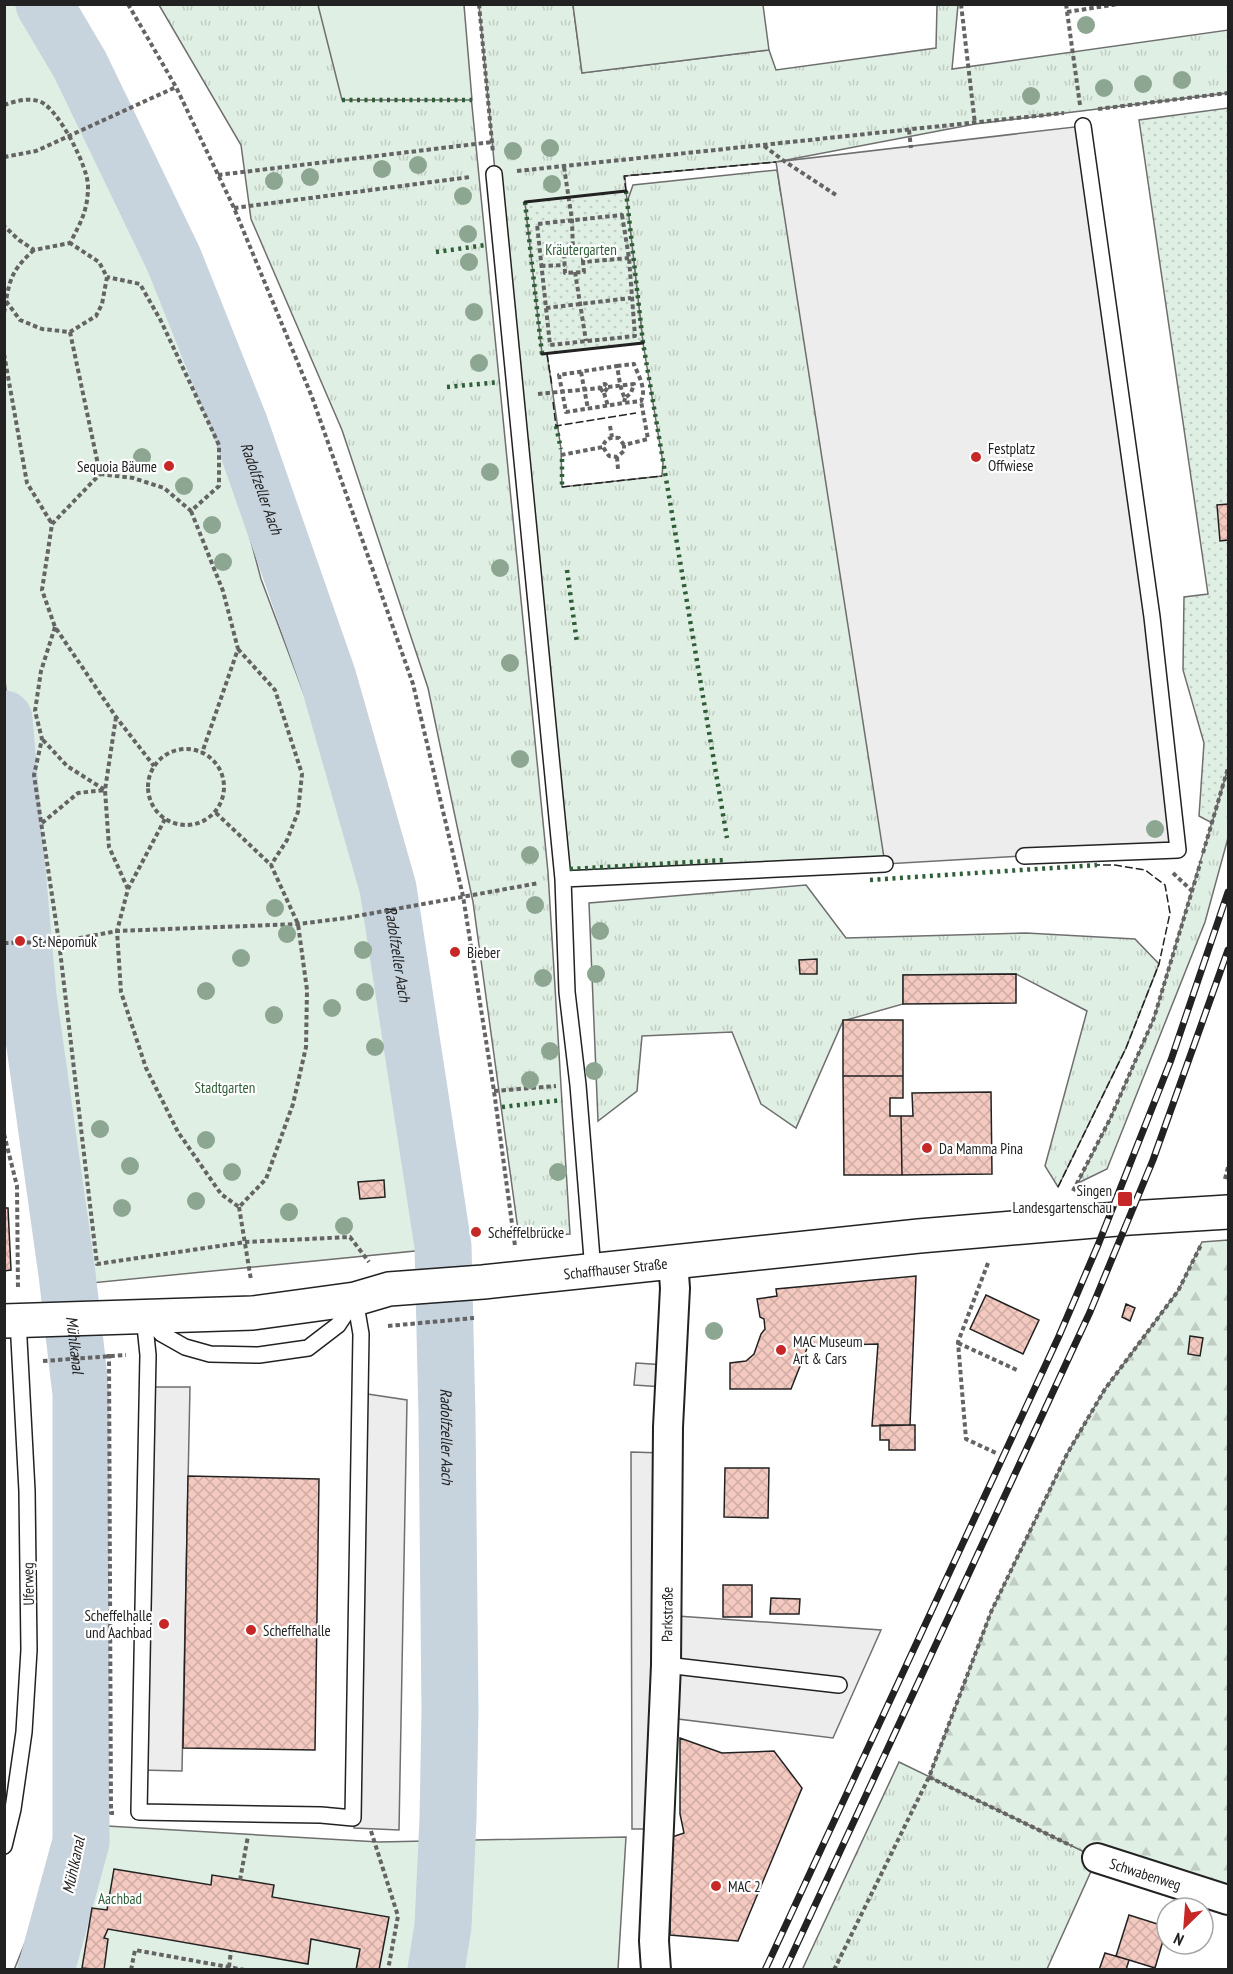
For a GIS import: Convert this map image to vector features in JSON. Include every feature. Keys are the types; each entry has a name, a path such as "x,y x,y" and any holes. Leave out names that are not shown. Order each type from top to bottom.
{"main road":[{"name":"Schaffhauser Straße","path":"17,1314 107,1317 254,1312 355,1299 389,1289 483,1282 991,1230 1221,1213"}],"street":[{"name":"Parkstraße","path":"656,1970 654,1941 666,1665 668,1427 675,1288 673,1261"},
{"name":"Schwabenweg","path":"1097,1858 1228,1900"}],"lane":[{"path":"1024,856 1178,850 1152,617 1082,118"},
{"path":"494,174 563,879 567,992 578,1085 593,1271"},
{"path":"563,879 885,864"},
{"path":"144,1316 162,1334 185,1347 210,1354 259,1355 308,1348 338,1325 355,1299"},
{"path":"144,1316 148,1355 139,1812 321,1815 353,1818 362,1334 355,1299"},
{"name":"Uferweg","path":"4,1846 13,1809 24,1732 29,1650 27,1491 17,1314"},
{"path":"666,1665 839,1685"}],"path":[{"path":"128,4 176,87 234,208 312,397 413,684 463,896 516,1247"},
{"path":"479,4 494,174"},
{"path":"961,4 975,124"},
{"path":"1066,4 1082,118"},
{"path":"1067,12 1118,4"},
{"path":"4,157 36,151 176,87"},
{"path":"1092,110 1228,93"},
{"path":"4,105 21,99 41,102 53,113 69,137 88,183 85,215 70,243"},
{"path":"234,208 494,174 975,124 1069,112"},
{"path":"909,130 911,148"},
{"path":"218,174 492,142"},
{"path":"763,146 836,195"},
{"path":"564,167 572,220 573,252"},
{"path":"622,215 629,258 635,336 550,345 537,224 622,215"},
{"path":"4,226 34,250"},
{"path":"4,313 9,279 19,263 34,250 70,243 99,262 107,277 102,304 96,316 70,332 42,329 20,320 6,302"},
{"path":"573,252 583,252 584,272 565,273 564,253 573,252"},
{"path":"583,262 629,258"},
{"path":"541,266 564,265"},
{"path":"575,273 578,303 586,341"},
{"path":"107,277 140,284 161,321 219,445 219,486 191,511"},
{"path":"546,308 631,298"},
{"path":"70,332 100,474"},
{"path":"4,354 27,483 52,524"},
{"path":"624,445 648,439 640,401 643,396 641,382 634,364 559,375 566,412 625,401 640,401"},
{"path":"617,366 625,401"},
{"path":"581,372 588,409"},
{"path":"516,396 600,388 605,384 609,387 641,382"},
{"path":"625,401 634,384"},
{"path":"604,393 609,387"},
{"path":"600,388 608,406"},
{"path":"610,426 612,437"},
{"path":"612,437 619,438 624,445 624,451 616,457 609,456 603,447 606,440 612,437"},
{"path":"561,454 603,447"},
{"path":"616,457 618,469"},
{"path":"100,474 133,478 164,488 191,511 224,591 238,649 275,690 302,774 298,812 287,840 271,865"},
{"path":"100,474 52,524 42,591 55,627 116,717 154,766"},
{"path":"55,627 41,670 35,711 42,739 34,775 97,1264 246,1242 350,1237 389,1289"},
{"path":"202,753 238,649"},
{"path":"116,717 105,790 109,847 128,889"},
{"path":"42,739 67,766 105,790"},
{"path":"176,750 202,753 216,764 222,776 224,789 222,801 215,812 203,822 177,825 158,813 151,802 148,791 149,778 154,766 164,756 176,750"},
{"path":"1072,1192 1110,1119 1154,1018 1228,768"},
{"path":"41,824 78,793 105,790"},
{"path":"215,812 271,865 298,924 307,990 306,1047 293,1104 266,1179 239,1207"},
{"path":"165,819 128,889 117,931 121,992 146,1068 178,1132 221,1194 239,1207 246,1242 254,1312"},
{"path":"4,943 56,941 117,931 298,924 346,918 563,879"},
{"path":"494,1091 578,1085"},
{"path":"4,1134 17,1186 17,1314"},
{"path":"834,1970 929,1777 991,1612 1067,1454 1105,1389 1178,1291 1202,1242 1221,1213"},
{"path":"991,1230 992,1253 958,1342 966,1439 996,1453"},
{"path":"391,1325 477,1318"},
{"path":"958,1342 1019,1371"},
{"path":"109,1354 111,1813 139,1812"},
{"path":"42,1361 101,1355"},
{"path":"929,1777 1097,1858"},
{"path":"240,1880 252,1815"},
{"path":"370,1829 398,1916 388,1970"},
{"path":"132,1970 135,1950 245,1970"},
{"path":"229,1966 231,1951"}],"green space":[{"name":"Stadtgarten","path":"4,5 21,5 96,72 227,451 261,579 378,891 435,1249 61,1286 4,669"},
{"path":"159,5 462,5 548,872 570,1234 519,1237 473,902 428,688 342,430 251,219 241,145"},
{"path":"318,5 464,5 472,100 342,100"},
{"path":"479,5 573,5 582,73 769,50 776,70 936,48 937,5 958,5 952,69 1228,30 1228,93 975,124 776,162 625,176 626,191 525,202 543,354 547,354 561,449 562,487 662,476 663,463 643,343 627,202 633,185 777,170 781,195 801,199 885,864 563,879"},
{"path":"573,5 763,5 769,50 582,73"},
{"path":"1228,108 1228,768 1212,823 1199,816 1204,743 1183,670 1184,597 1208,594 1139,120"},
{"name":"Kräutergarten","path":"626,191 643,343 542,354 525,202"},
{"path":"1228,768 1228,838 1205,922 1107,1169 1078,1183 1110,1119 1154,1018"},
{"path":"806,885 846,938 1026,933 1135,939 1159,964 1126,1048 1058,1187 1045,1166 1087,1011 1016,974 903,975 903,1004 843,1021 796,1128 761,1104 732,1032 642,1036 637,1091 598,1121 589,903"},
{"path":"1228,1240 1228,1900 1097,1858 929,1777 991,1612 1067,1454 1105,1389 1178,1291 1202,1242"},
{"path":"899,1762 1097,1858 1047,1969 802,1970"},
{"name":"Aachbad","path":"73,1824 379,1842 626,1837 618,1969 14,1970"}],"shaded area":[{"name":"Festplatz Offwiese","path":"1083,126 1178,850 885,864 776,162"},
{"path":"636,1363 666,1365 664,1387 634,1385"},
{"name":"Scheffelhalle und Aachbad","path":"147,1387 190,1387 182,1771 140,1770"},
{"path":"361,1393 407,1400 399,1830 354,1828"},
{"path":"631,1452 663,1453 660,1829 632,1829"},
{"path":"677,1616 881,1630 833,1738 678,1719"}],"building":[{"path":"1228,504 1228,540 1220,541 1217,505"},
{"path":"817,959 817,974 800,974 799,960"},
{"path":"1016,974 1016,1003 903,1004 903,975"},
{"path":"843,1020 903,1020 903,1076 843,1076"},
{"path":"843,1076 903,1076 903,1098 890,1098 890,1116 901,1116 902,1175 844,1175"},
{"path":"991,1092 992,1174 902,1175 901,1116 913,1116 912,1093"},
{"path":"384,1180 385,1197 360,1199 358,1182"},
{"path":"4,1208 8,1208 11,1270 4,1271"},
{"name":"MAC Museum Art & Cars","path":"916,1276 910,1425 872,1426 878,1344 808,1346 791,1389 730,1389 730,1363 746,1361 754,1354 765,1329 757,1299 777,1296 776,1289"},
{"path":"986,1295 1039,1320 1023,1354 970,1329"},
{"path":"1126,1304 1135,1308 1130,1321 1122,1317"},
{"path":"1190,1336 1203,1338 1200,1356 1188,1354"},
{"path":"880,1425 915,1425 915,1450 889,1450 889,1440 880,1440"},
{"path":"725,1468 769,1468 768,1518 724,1517"},
{"name":"Scheffelhalle","path":"188,1476 319,1479 315,1750 183,1748"},
{"path":"723,1585 752,1585 752,1617 723,1617"},
{"path":"771,1598 800,1599 799,1614 770,1614"},
{"name":"MAC 2","path":"680,1738 722,1753 774,1751 802,1788 738,1941 670,1935 672,1837 684,1833 680,1814"},
{"path":"114,1869 211,1885 212,1875 274,1885 272,1897 389,1917 379,1970 356,1970 360,1949 311,1939 308,1964 108,1929 104,1938 108,1939 104,1970 82,1968 92,1908 107,1910"},
{"path":"1129,1915 1155,1923 1155,1956 1159,1956 1155,1968 1116,1956"},
{"path":"1105,1953 1129,1960 1126,1970 1099,1970"}],"waterway":[{"name":"Radolfzeller Aach","path":"44,4 80,65 174,260 239,423 328,678 388,888 443,1246 450,1711 443,1926 436,1970"},
{"name":"Mühlkanal","path":"4,719 28,996 67,1274 81,1394 81,1842 46,1970"}],"railway":[{"path":"765,1970 1059,1336 1098,1245 1171,1060 1228,892"},
{"path":"785,1970 1090,1312 1153,1160 1228,950"}],"hedge":[{"path":"342,100 472,100"},
{"path":"626,191 643,343 727,838"},
{"path":"525,202 542,354"},
{"path":"436,252 486,245"},
{"path":"447,387 500,382"},
{"path":"556,426 561,449"},
{"path":"562,459 562,487"},
{"path":"567,570 577,643"},
{"path":"570,869 726,860"},
{"path":"870,880 1097,865"},
{"path":"502,1107 562,1100"}],"fence":[{"path":"626,191 624,176 776,162"},
{"path":"547,354 552,386"},
{"path":"553,402 556,426 636,413"},
{"path":"562,487 662,476"},
{"path":"1058,1187 1126,1048 1159,964 1170,913 1165,885 1145,870 1115,865 1097,865"}],"wall":[{"path":"525,202 626,191"},
{"path":"542,354 643,343"}],"place":[{"name":"Festplatz Offwiese","path":"976,457"},
{"name":"Sequoia Bäume","path":"169,466"},
{"name":"St. Nepomuk","path":"20,941"},
{"name":"Bieber","path":"455,952"},
{"name":"Da Mamma Pina","path":"927,1148"},
{"name":"Singen Landesgartenschau","path":"1125,1199"},
{"name":"Scheffelbrücke","path":"476,1232"},
{"name":"MAC Museum Art & Cars","path":"781,1350"},
{"name":"Scheffelhalle und Aachbad","path":"164,1624"},
{"name":"Scheffelhalle","path":"251,1630"},
{"name":"MAC 2","path":"716,1886"}]}
